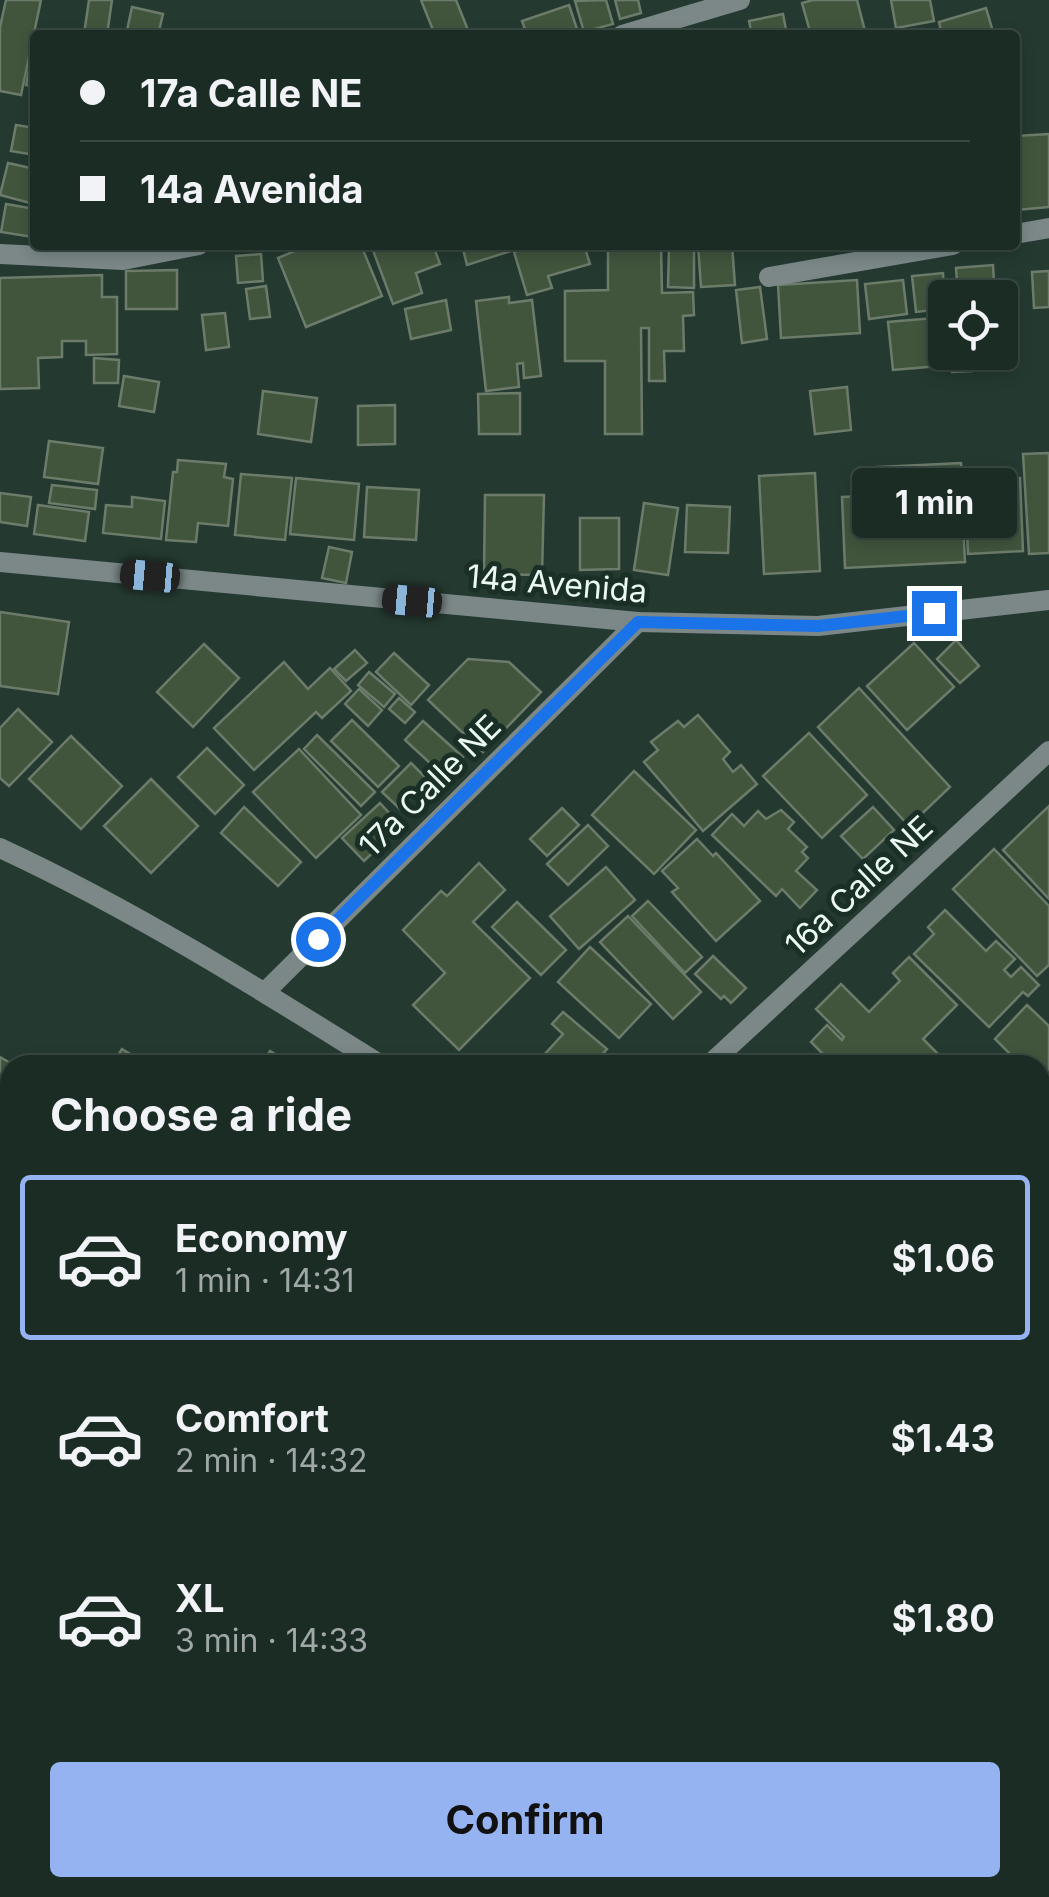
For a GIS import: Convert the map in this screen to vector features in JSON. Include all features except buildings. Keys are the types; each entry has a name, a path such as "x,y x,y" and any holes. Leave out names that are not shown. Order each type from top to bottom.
{"street":[{"path":"639,30 740,0"},
{"path":"1020,233 1049,228"},
{"path":"0,254 123,260 174,250"},
{"path":"769,277 925,250"},
{"name":"14a Avenida","path":"0,562 638,622 818,626 1049,600"},
{"name":"17a Calle NE","path":"265,992 638,622"},
{"name":"16a Calle NE","path":"720,1055 1049,751"},
{"path":"0,848 45,868 265,992 366,1055"}],"route":[{"path":"318,939 638,622 818,626 934,613"}]}
